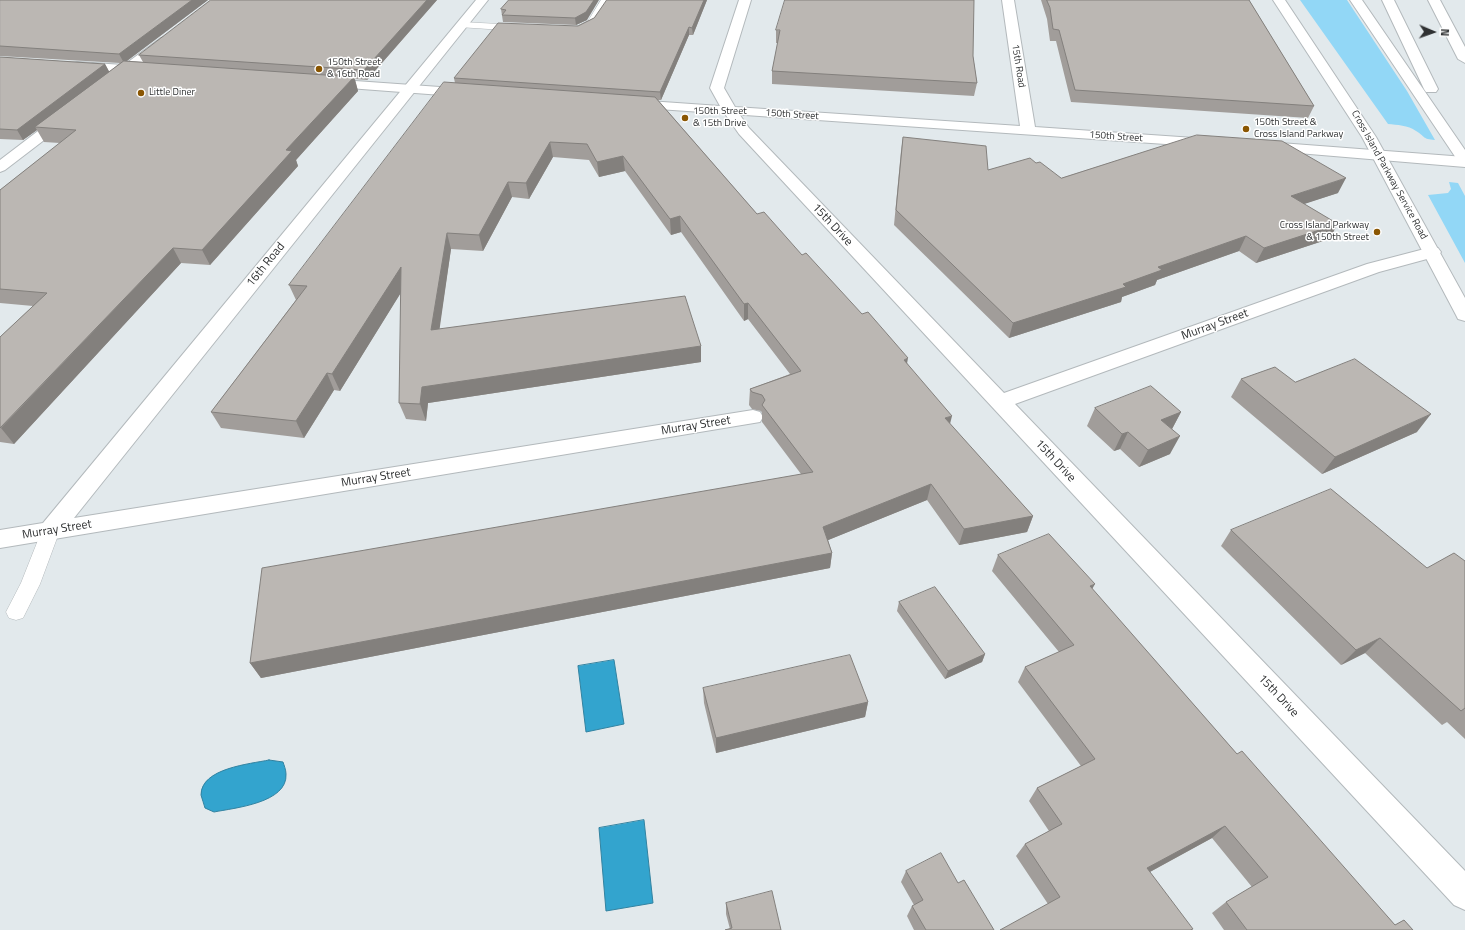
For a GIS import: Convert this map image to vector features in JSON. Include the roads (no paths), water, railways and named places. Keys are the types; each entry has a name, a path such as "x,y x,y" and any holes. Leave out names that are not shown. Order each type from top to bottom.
{"main road":[{"name":"16th Road","path":"51,530 482,0"},
{"name":"15th Drive","path":"745,0 717,88 744,132 1465,894"},
{"name":"15th Road","path":"1008,0 1028,131"},
{"name":"Cross Island Parkway Service Road","path":"1279,0 1347,101 1380,155 1465,315"},
{"path":"1356,0 1465,162"},
{"path":"1388,0 1425,79 1465,150"},
{"path":"1434,0 1465,59"},
{"path":"110,82 175,33"},
{"path":"68,66 147,71"},
{"path":"316,82 480,94"},
{"name":"150th Street","path":"621,103 1220,144"},
{"path":"0,167 73,111"},
{"path":"1252,146 1465,162"},
{"name":"Murray Street","path":"1000,402 1373,268 1432,252"},
{"name":"Murray Street","path":"0,539 753,417"}],"lane":[{"path":"564,30 578,30 591,23 606,0"},
{"path":"462,25 525,28"},
{"path":"16,612 30,584 51,530"}],"place":[{"name":"150th Street & 16th Road","path":"319,69"},
{"name":"Little Diner","path":"141,93"},
{"name":"150th Street & 15th Drive","path":"685,118"},
{"name":"150th Street & Cross Island Parkway","path":"1246,129"},
{"name":"Cross Island Parkway & 150th Street","path":"1377,232"}]}
